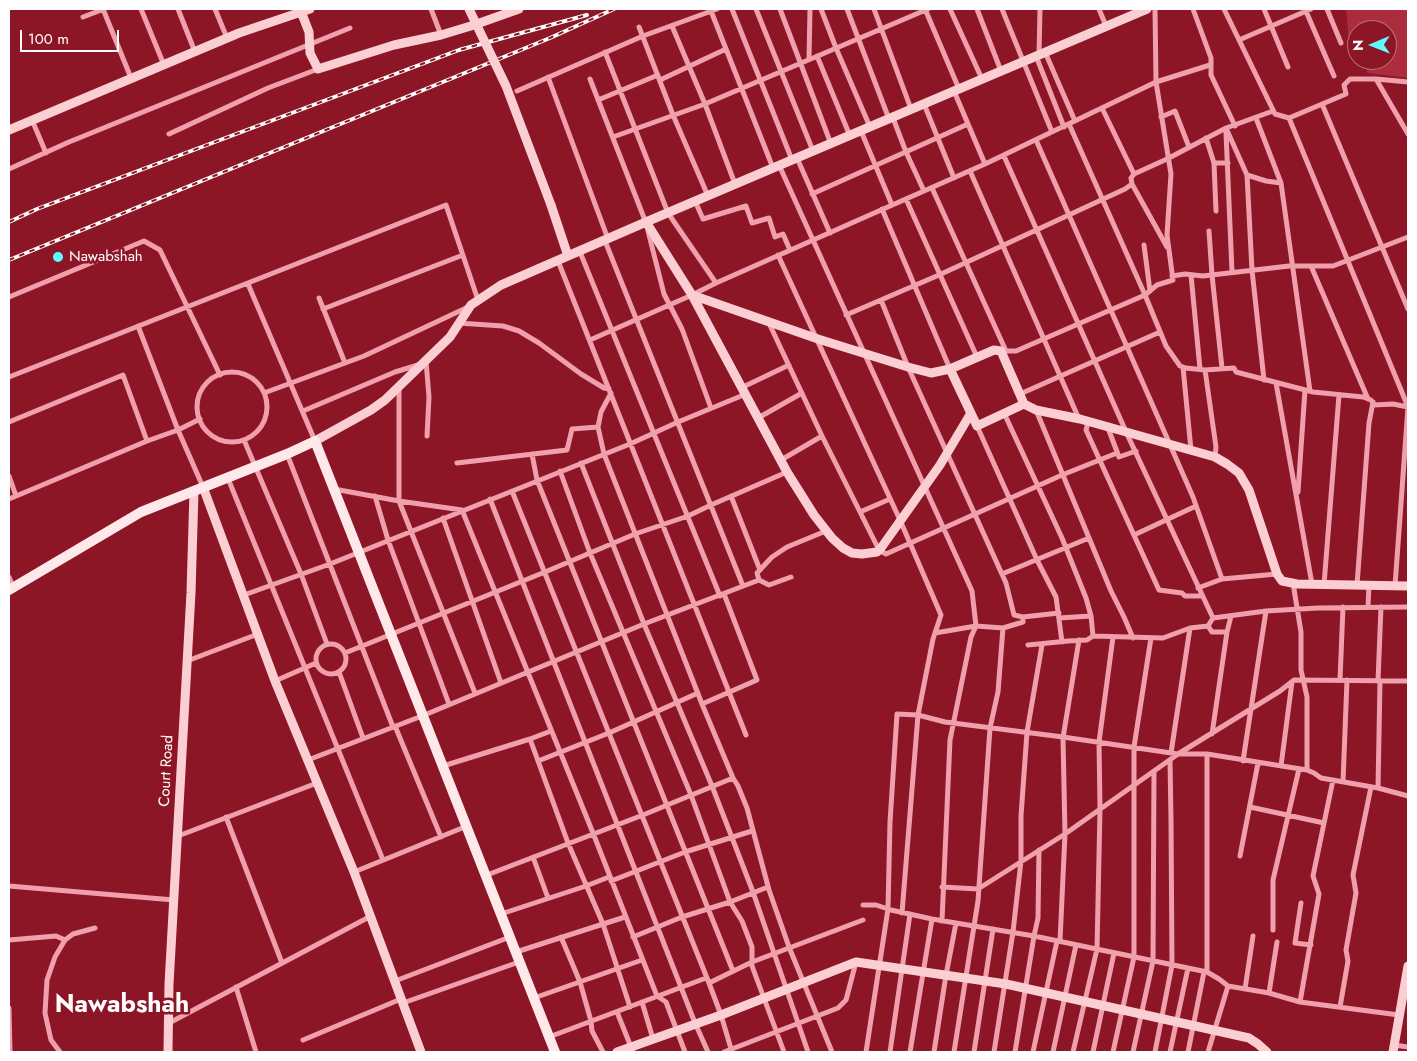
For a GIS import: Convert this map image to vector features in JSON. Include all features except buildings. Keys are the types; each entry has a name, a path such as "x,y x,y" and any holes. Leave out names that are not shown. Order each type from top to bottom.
{"main road":[{"path":"11,588 140,512 315,441 555,1052"}],"street":[{"path":"83,17 103,9 132,78"},
{"path":"141,9 164,65"},
{"path":"178,9 195,52"},
{"path":"215,9 227,38"},
{"path":"9,130 227,38 301,10 310,9"},
{"path":"431,9 441,36"},
{"path":"469,9 506,86 551,205 568,256"},
{"path":"169,134 268,88 318,69 394,45 441,36 519,9"},
{"path":"732,9 794,159 830,233"},
{"path":"756,9 814,151"},
{"path":"780,9 831,144"},
{"path":"809,60 810,9"},
{"path":"821,9 865,129 874,166 892,205"},
{"path":"847,9 891,118 924,192"},
{"path":"874,9 911,110"},
{"path":"613,137 705,104 926,9 968,124 985,164"},
{"path":"950,9 982,79"},
{"path":"977,9 1001,71"},
{"path":"1002,9 1052,132"},
{"path":"1040,9 1040,54 1067,125 1148,293 1166,346 1180,366 1202,369 1234,368 1236,372 1308,391 1370,400"},
{"path":"1099,9 1106,26"},
{"path":"264,393 364,356 458,313 501,285 1106,26 1127,13 1147,9"},
{"path":"692,296 818,339 931,373 950,369 994,350 1016,351 1148,293 1157,285 1173,280 1167,235 1171,174 1156,82 1155,9"},
{"path":"1193,9 1211,58 1212,75 1235,126"},
{"path":"1224,9 1275,114 1289,118 1346,94 1344,85 1350,79 1408,82"},
{"path":"1264,9 1288,67"},
{"path":"1239,40 1307,9 1334,76"},
{"path":"1327,9 1341,43"},
{"path":"301,10 309,32 310,53 318,69"},
{"path":"516,91 643,36 714,10 741,88 776,167 812,240 972,591 976,626 971,637 950,740 942,887 942,921"},
{"path":"672,26 705,104 735,184"},
{"path":"639,27 673,115 708,196"},
{"path":"9,169 46,152 350,28"},
{"path":"598,100 690,67 726,49"},
{"path":"605,52 668,213 716,283"},
{"path":"1040,54 1075,121"},
{"path":"817,56 850,136"},
{"path":"590,340 1004,156 1156,82 1210,65"},
{"path":"548,77 606,240 743,586"},
{"path":"590,79 646,222 664,294 682,330 710,408"},
{"path":"1376,79 1408,133"},
{"path":"924,104 954,178"},
{"path":"1322,104 1408,309"},
{"path":"1102,108 1134,174"},
{"path":"1161,117 1175,111 1189,147"},
{"path":"1169,251 1132,184 1131,178 1134,174 1226,128 1273,111"},
{"path":"1256,118 1281,183 1308,391 1297,501"},
{"path":"1289,118 1408,407 1395,586"},
{"path":"32,120 46,152"},
{"path":"812,194 968,124"},
{"path":"1226,128 1232,272"},
{"path":"1226,128 1247,175 1252,270 1264,380"},
{"path":"1206,138 1214,163 1216,211"},
{"path":"1036,140 1171,445 1196,506 1222,578"},
{"path":"1004,156 1127,434 1213,618"},
{"path":"1214,163 1228,163"},
{"path":"970,171 1060,376 1084,421 1086,430 1159,590 1182,593 1185,596 1202,596"},
{"path":"1247,175 1281,183"},
{"path":"846,315 1037,231 1132,184"},
{"path":"932,188 1004,351 1024,404 1036,410 1084,421 1215,457 1238,473 1249,490 1277,574 1282,581 1324,585 1408,586"},
{"path":"906,199 978,357"},
{"path":"695,201 703,219 746,206 752,223 769,218 775,237 783,234 790,250"},
{"path":"9,378 446,205 463,255 474,302"},
{"path":"882,209 950,369 1037,560 1056,596 1062,642"},
{"path":"646,222 692,296 745,390 787,472 826,531 843,548 852,553 869,554 879,550 925,486 971,413"},
{"path":"1209,232 1222,368"},
{"path":"1172,276 1212,275 1293,266 1333,266 1408,237"},
{"path":"9,297 144,242 160,250 220,375"},
{"path":"1144,245 1148,293"},
{"path":"580,252 757,680 702,704"},
{"path":"323,309 463,255"},
{"path":"778,256 818,339 941,615 935,633 918,715 902,913"},
{"path":"558,261 630,444 664,524 746,735"},
{"path":"1311,266 1370,400 1374,405 1393,404 1408,407"},
{"path":"1192,275 1202,369 1216,447 1215,457"},
{"path":"248,284 292,383 315,441 371,410 399,387 450,337 474,302"},
{"path":"319,298 345,364"},
{"path":"882,300 908,367 1002,574 1014,615 1023,617 1091,616"},
{"path":"768,321 822,436 879,550 886,554 1036,486 1117,453"},
{"path":"458,323 503,326 519,331 539,343 581,374 610,391"},
{"path":"138,326 178,430 198,489 244,595 275,681 354,872 421,1052"},
{"path":"1020,394 1160,332"},
{"path":"303,411 395,372 425,362"},
{"path":"425,362 429,397 427,436"},
{"path":"244,595 330,564 630,444 710,408 789,365"},
{"path":"1183,367 1192,450"},
{"path":"236,372 247,375 256,381 264,393 267,400 267,411 264,422 258,431 244,440 228,442 218,439 209,433 200,419 198,404 200,393 206,384 220,375 236,372"},
{"path":"9,422 123,375 147,441"},
{"path":"1276,383 1312,584"},
{"path":"399,387 399,501 475,693"},
{"path":"610,391 601,412 598,427 604,454 702,704 738,786 768,887 790,948 832,1052"},
{"path":"758,418 802,393"},
{"path":"1324,585 1339,396"},
{"path":"1357,585 1370,400"},
{"path":"977,426 1024,404"},
{"path":"1036,410 1111,591 1133,638"},
{"path":"1004,413 1066,548 1086,598 1091,616 1093,636"},
{"path":"9,498 178,430 200,419"},
{"path":"457,463 568,450 572,429 598,427"},
{"path":"1108,428 1119,456 1136,451"},
{"path":"780,460 822,436"},
{"path":"244,440 301,574 327,644"},
{"path":"286,454 394,726 441,837"},
{"path":"532,454 537,480 733,971"},
{"path":"581,463 644,624 732,837 808,1052"},
{"path":"560,471 590,553 691,795 730,902 742,921 752,947 752,966 784,1052"},
{"path":"345,652 635,534 688,516 787,472"},
{"path":"9,476 16,496"},
{"path":"227,476 383,860"},
{"name":"Court Road","path":"168,1052 174,900 198,489"},
{"path":"334,489 462,510"},
{"path":"512,491 721,1014 732,1051"},
{"path":"375,496 388,540 449,704"},
{"path":"730,496 760,570"},
{"path":"490,499 708,1052"},
{"path":"860,512 890,499"},
{"path":"1134,535 1196,506"},
{"path":"462,510 593,833 642,960 657,996 666,1002 685,1052"},
{"path":"443,518 471,602 501,682"},
{"path":"759,580 757,573 772,557 787,547 826,531"},
{"path":"1002,574 1089,538"},
{"path":"1198,588 1222,578 1277,574"},
{"path":"308,760 743,586 759,580 769,585 791,576"},
{"path":"9,577 11,588"},
{"path":"1293,583 1301,632 1301,670 1307,698 1307,770"},
{"path":"1368,607 1369,585"},
{"path":"1340,680 1342,607"},
{"path":"1378,788 1381,607"},
{"path":"1213,618 1266,610 1408,607"},
{"path":"1243,761 1266,610"},
{"path":"1212,734 1231,616"},
{"path":"935,633 976,626 1002,628 1023,622 1023,617"},
{"path":"1208,626 1213,618"},
{"path":"1208,626 1212,632 1227,632"},
{"path":"1028,646 1087,640 1093,636 1163,638 1190,628 1208,626"},
{"path":"954,1052 965,978 976,926 990,728 998,692 1002,628"},
{"path":"1171,753 1190,628"},
{"path":"187,662 258,634"},
{"path":"1074,1052 1097,949 1100,809 1099,742 1113,637"},
{"path":"1113,1052 1134,957 1134,747 1151,638"},
{"path":"1033,1052 1058,941 1065,834 1063,737 1079,640"},
{"path":"327,644 338,645 345,652 346,663 339,672 326,673 316,663 319,650 327,644"},
{"path":"994,1052 1013,932 1021,861 1021,816 1027,732 1042,645"},
{"path":"275,681 316,663"},
{"path":"339,672 363,738"},
{"path":"942,887 978,890 1065,834 1178,754 1250,710 1294,680 1408,681"},
{"path":"1343,782 1347,680"},
{"path":"1281,766 1292,682"},
{"path":"538,761 608,733 698,693"},
{"path":"866,1052 888,909 890,822 897,714 918,715 954,724 1027,732 1178,754 1206,754 1307,770 1321,778 1378,788 1408,796"},
{"path":"443,766 551,731"},
{"path":"530,739 568,843 603,924 630,1007"},
{"path":"1188,1052 1206,972 1206,754"},
{"path":"1154,1052 1172,965 1170,760"},
{"path":"1240,856 1258,763"},
{"path":"1273,930 1273,880 1299,769"},
{"path":"1133,1052 1154,961 1154,771"},
{"path":"487,876 593,833 642,816 733,778"},
{"path":"1300,1002 1319,894 1313,876 1333,780"},
{"path":"178,836 318,783"},
{"path":"1340,1007 1348,962 1346,950 1356,893 1353,875 1371,787"},
{"path":"1250,807 1324,823"},
{"path":"226,817 282,963"},
{"path":"354,872 467,826"},
{"path":"500,914 636,871 685,852 752,830"},
{"path":"1015,1052 1038,918 1039,850"},
{"path":"533,857 548,898"},
{"path":"9,886 174,900"},
{"path":"633,937 682,917 730,902 768,887"},
{"path":"1301,902 1295,943 1311,945"},
{"path":"863,905 876,905 902,913 1034,936 1188,968 1206,972 1220,979 1228,986 1269,993 1300,1002 1400,1015"},
{"path":"890,1052 910,914"},
{"path":"169,1023 371,916"},
{"path":"303,1040 518,957 561,937 625,917"},
{"path":"910,1052 932,919"},
{"path":"549,1037 682,987 708,981 752,962 863,920"},
{"path":"934,1052 956,923"},
{"path":"60,1052 52,1040 45,1013 47,980 55,956 65,940 73,934 95,928"},
{"path":"974,1052 993,929"},
{"path":"9,940 56,936 65,940"},
{"path":"1245,989 1253,936"},
{"path":"561,937 580,982 592,1031 602,1052"},
{"path":"395,982 510,938"},
{"path":"1269,993 1277,942"},
{"path":"1053,1052 1076,945"},
{"path":"1093,1052 1114,953"},
{"path":"534,998 642,960"},
{"path":"724,1052 732,1051 777,1031 838,1008 846,1000 856,962"},
{"path":"617,1052 632,1049 653,1039 856,962 1026,988 1249,1038 1267,1052"},
{"path":"1170,1052 1188,968"},
{"path":"1408,970 1394,1048 1408,1047"},
{"path":"1208,1052 1228,986"},
{"path":"236,987 256,1052"},
{"path":"642,1002 653,1039"},
{"path":"9,1008 10,1052"},
{"path":"617,1012 632,1049"}],"shaded area":[{"path":"1346,9 1408,9 1408,78 1367,73 1367,70 1397,70 1397,20 1347,20"}],"railway":[{"path":"9,260 550,38 614,9"},
{"path":"9,222 37,209 459,50 587,15"}],"place":[{"name":"Nawabshah","path":"58,257"}],"district":[{"name":"Nawabshah","path":"122,1006"}]}
